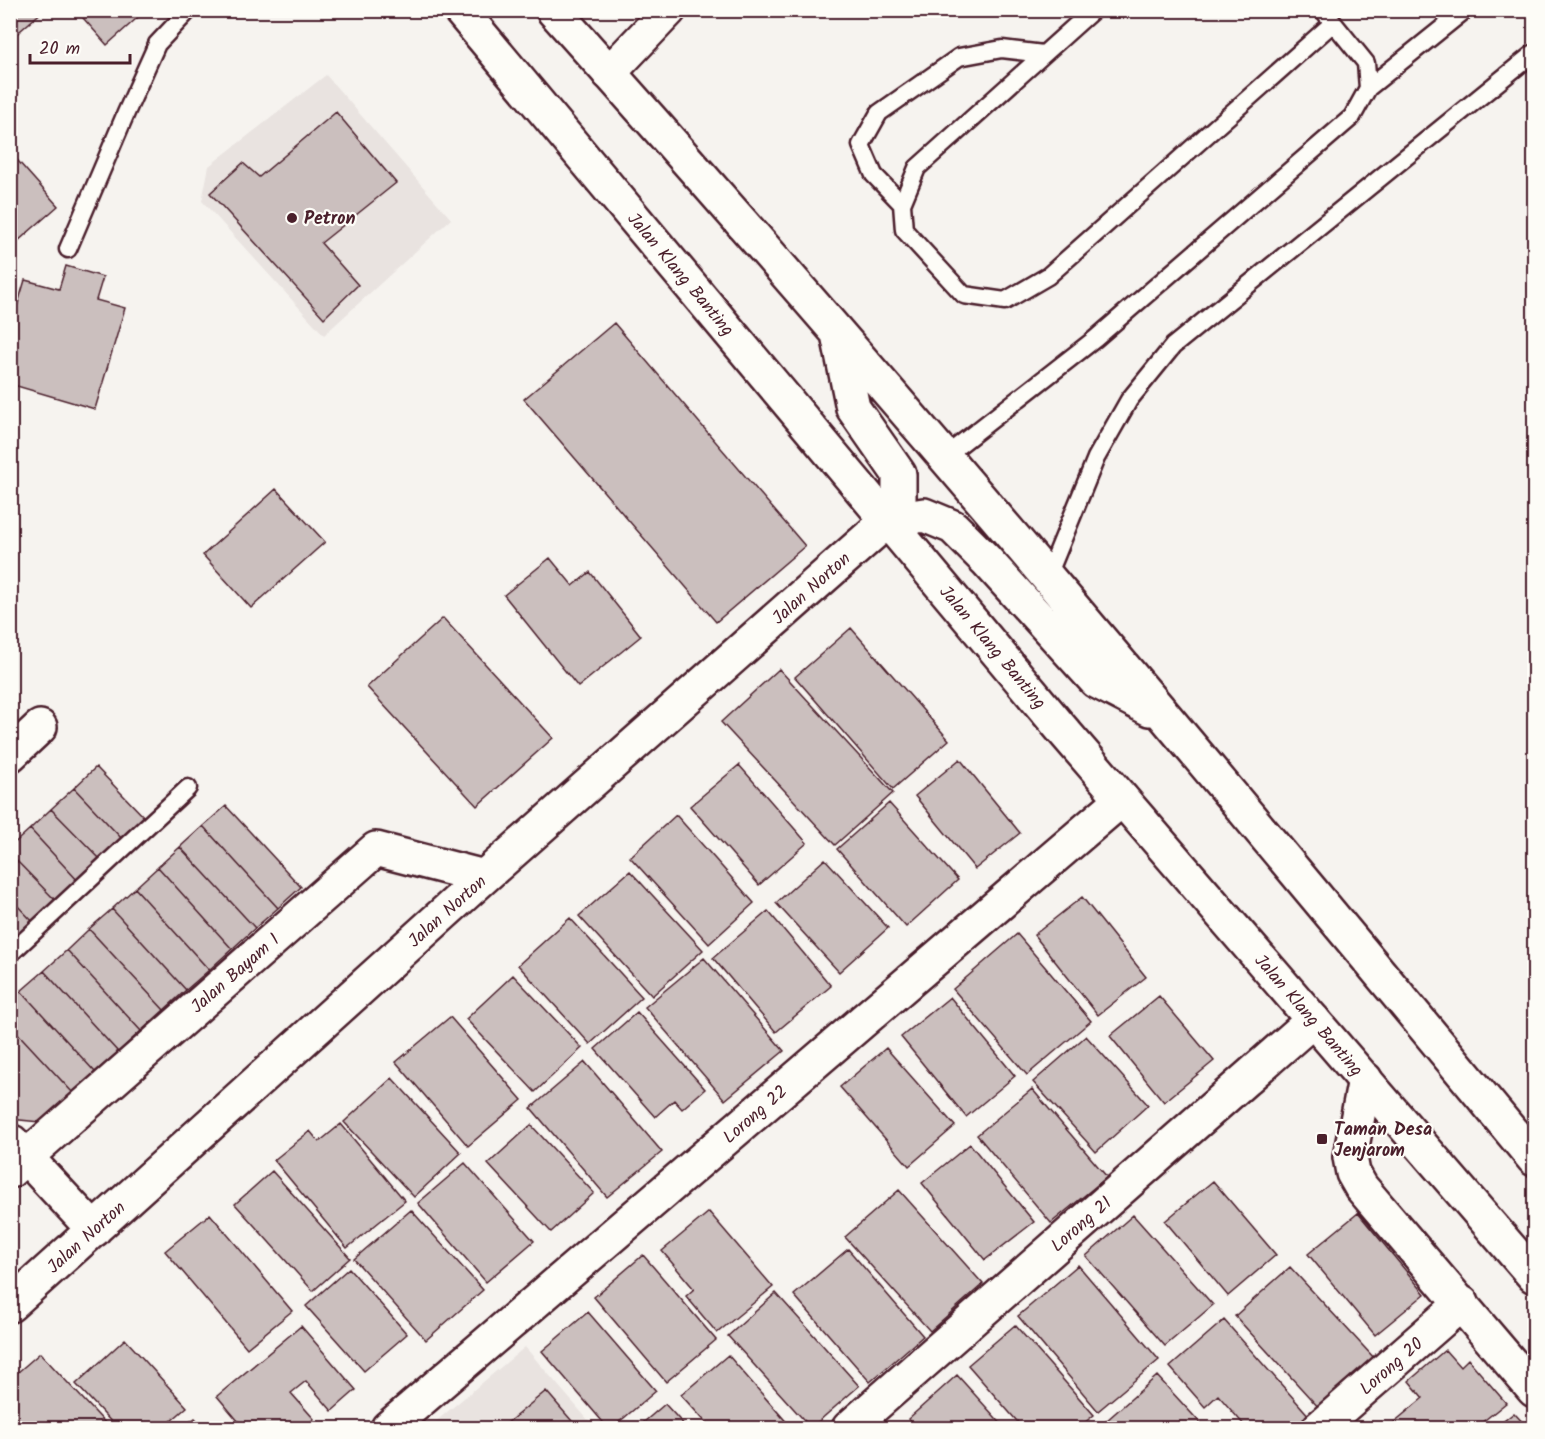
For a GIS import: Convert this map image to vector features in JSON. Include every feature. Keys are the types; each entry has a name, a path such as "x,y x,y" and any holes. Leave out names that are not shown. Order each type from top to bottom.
{"main road":[{"name":"Jalan Klang Banting","path":"460,10 1122,799 1534,1276"},
{"path":"553,10 838,332 1226,787 1534,1159"},
{"path":"609,73 669,10"},
{"path":"838,332 853,408 899,474 899,499 887,520"},
{"path":"887,520 924,515 953,527 1096,681 1165,717"},
{"name":"Jalan Norton","path":"10,1305 484,877 887,520"},
{"path":"10,755 40,727"},
{"name":"Lorong 22","path":"388,1428 1122,799"},
{"name":"Jalan Bayam 1","path":"16,1156 376,849 484,877"},
{"name":"Lorong 21","path":"849,1428 1313,1020"},
{"path":"1365,1079 1350,1157 1353,1173 1361,1187 1534,1390"},
{"path":"16,1156 94,1230"},
{"name":"Lorong 20","path":"1319,1428 1462,1304"}],"lane":[{"path":"68,249 157,44 189,10"},
{"path":"1093,10 917,168 902,204 904,230 964,295 1005,301 1048,276 1328,17 1366,63 1368,88"},
{"path":"944,457 1095,339 1352,117 1368,88 1465,10"},
{"path":"902,204 874,175 861,145 879,113 959,57 1002,49 1043,54"},
{"path":"1047,578 1096,458 1129,400 1173,346 1534,53"},
{"path":"10,954 188,788"}],"shaded area":[{"path":"326,75 451,219 324,335 202,201 209,166"},
{"path":"525,1347 595,1428 428,1428"}],"building":[{"path":"10,10 44,10 13,37 10,34"},
{"path":"76,10 146,10 107,45"},
{"name":"Petron","path":"336,112 396,183 321,243 358,285 324,318 210,193 243,163 259,177"},
{"path":"10,152 58,206 10,248"},
{"path":"66,266 103,277 96,300 125,308 95,409 10,384 10,330 25,280 59,289"},
{"path":"10,280 17,287 10,313"},
{"path":"614,323 805,546 716,622 524,399"},
{"path":"276,489 325,542 251,608 203,555"},
{"path":"550,558 573,586 590,572 641,636 578,687 504,595"},
{"path":"443,618 553,738 477,806 367,687"},
{"path":"851,628 949,740 893,789 795,677"},
{"path":"779,669 893,793 835,845 721,722"},
{"path":"960,759 1020,833 975,869 915,796"},
{"path":"739,765 807,843 759,885 690,806"},
{"path":"96,767 146,819 123,840 74,788"},
{"path":"74,788 123,840 102,861 51,809"},
{"path":"889,803 958,880 906,927 837,849"},
{"path":"226,806 301,887 278,908 203,826"},
{"path":"51,809 102,861 79,882 30,829"},
{"path":"676,815 754,903 709,944 630,857"},
{"path":"203,826 278,908 255,928 180,847"},
{"path":"30,829 79,882 57,902 10,854 10,847"},
{"path":"180,847 255,928 232,949 158,867"},
{"path":"10,854 57,902 35,924 10,898"},
{"path":"825,859 888,928 839,972 776,903"},
{"path":"158,867 232,949 209,970 135,888"},
{"path":"630,871 703,950 652,996 579,916"},
{"path":"135,888 209,970 186,990 112,909"},
{"path":"1082,897 1146,977 1098,1015 1034,935"},
{"path":"10,898 35,924 10,943"},
{"path":"112,909 186,990 164,1010 89,929"},
{"path":"768,911 831,986 776,1032 713,958"},
{"path":"570,918 642,997 590,1044 518,965"},
{"path":"89,929 164,1010 141,1031 67,950"},
{"path":"1017,934 1091,1021 1027,1075 953,989"},
{"path":"67,950 141,1031 118,1052 44,971"},
{"path":"704,958 784,1051 725,1100 645,1007"},
{"path":"44,971 118,1052 95,1072 21,991"},
{"path":"513,975 582,1048 535,1092 466,1019"},
{"path":"21,991 95,1072 73,1093 10,1025 10,1001"},
{"path":"1159,996 1214,1061 1164,1102 1110,1036"},
{"path":"950,997 1015,1076 966,1117 901,1037"},
{"path":"637,1012 705,1089 682,1109 674,1100 655,1117 595,1049"},
{"path":"450,1017 522,1100 468,1146 396,1062"},
{"path":"10,1025 73,1093 40,1122 10,1119"},
{"path":"1086,1036 1148,1105 1096,1152 1033,1082"},
{"path":"886,1048 955,1126 909,1166 840,1087"},
{"path":"585,1062 662,1152 607,1197 531,1108"},
{"path":"392,1078 461,1153 414,1197 344,1122"},
{"path":"1032,1089 1107,1177 1051,1223 977,1135"},
{"path":"341,1124 405,1201 347,1248 274,1160 310,1131 319,1142"},
{"path":"531,1125 594,1193 551,1232 488,1164"},
{"path":"970,1144 1034,1222 985,1260 922,1183"},
{"path":"465,1163 534,1241 486,1282 418,1203"},
{"path":"272,1171 350,1258 313,1291 235,1204"},
{"path":"1213,1181 1276,1255 1228,1296 1165,1221"},
{"path":"899,1190 983,1284 930,1331 845,1237"},
{"path":"411,1210 483,1290 426,1340 354,1259"},
{"path":"709,1212 773,1287 717,1333 686,1296 694,1289 662,1251"},
{"path":"1358,1213 1425,1294 1375,1335 1308,1254"},
{"path":"210,1214 292,1311 247,1348 165,1251"},
{"path":"1133,1215 1213,1305 1165,1346 1086,1256"},
{"path":"848,1249 923,1336 870,1382 794,1295"},
{"path":"643,1255 716,1340 666,1382 594,1297"},
{"path":"1078,1265 1159,1360 1098,1411 1018,1316"},
{"path":"1290,1267 1375,1359 1320,1409 1235,1316"},
{"path":"349,1268 407,1334 364,1371 306,1306"},
{"path":"776,1293 859,1386 811,1428 728,1336"},
{"path":"588,1312 656,1391 612,1428 608,1428 542,1351"},
{"path":"1224,1320 1310,1417 1297,1428 1242,1428 1245,1426 1218,1395 1205,1407 1170,1367"},
{"path":"1015,1325 1094,1415 1078,1428 1023,1428 968,1365"},
{"path":"301,1326 356,1390 332,1411 306,1381 291,1393 314,1419 302,1428 244,1428 217,1396"},
{"path":"125,1339 187,1407 163,1428 117,1428 76,1384"},
{"path":"1445,1350 1460,1367 1468,1359 1506,1403 1475,1428 1398,1428 1393,1423 1423,1398 1409,1381"},
{"path":"40,1353 110,1428 10,1428 10,1379"},
{"path":"728,1355 789,1425 785,1428 711,1428 681,1395"},
{"path":"957,1375 1005,1428 916,1428 908,1419"},
{"path":"1157,1376 1205,1428 1113,1428 1106,1421"},
{"path":"546,1391 578,1428 510,1428 506,1424"},
{"path":"665,1404 687,1428 637,1428"},
{"path":"1514,1413 1528,1428 1495,1428"},
{"path":"195,1418 204,1428 181,1428"}],"place":[{"name":"Petron","path":"292,218"},
{"name":"Taman Desa Jenjarom","path":"1322,1139"}]}
